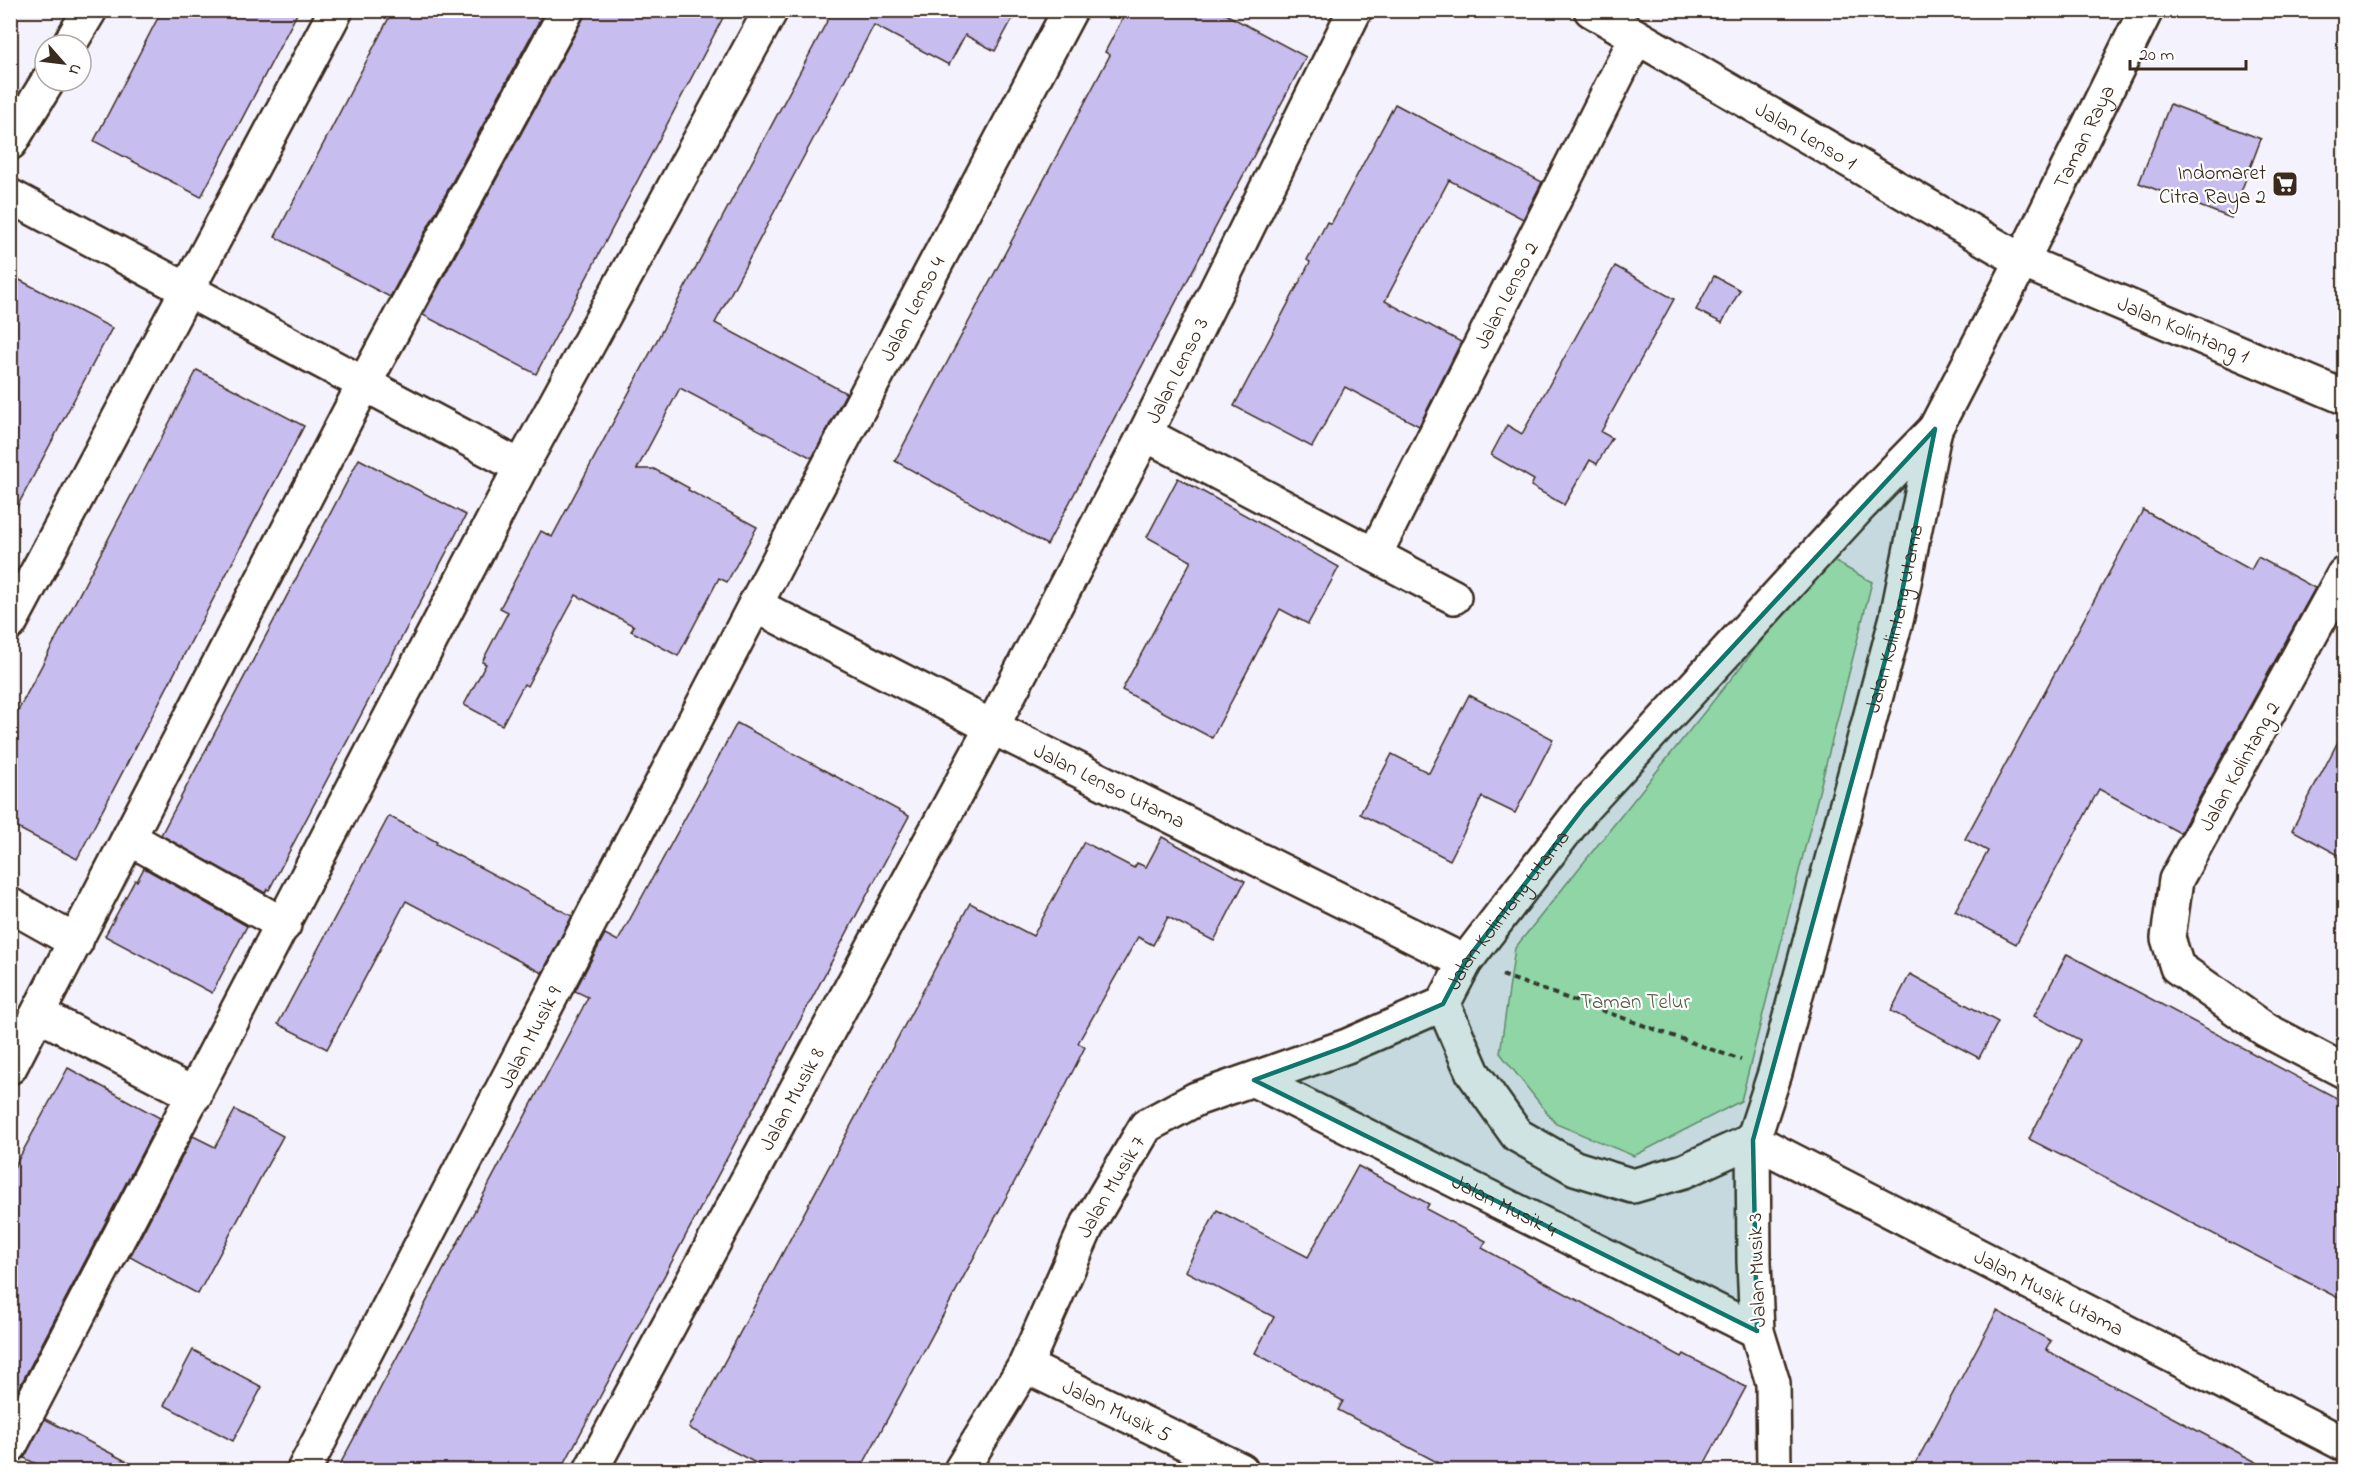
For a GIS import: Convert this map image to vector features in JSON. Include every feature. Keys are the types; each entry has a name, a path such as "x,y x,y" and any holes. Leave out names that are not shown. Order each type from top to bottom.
{"street":[{"path":"76,33 90,10"},
{"path":"10,622 189,290 336,10"},
{"path":"10,1067 364,384 567,10"},
{"path":"10,1446 522,467 771,10"},
{"name":"Jalan Lenso 4","path":"755,605 1070,10"},
{"name":"Jalan Lenso 3","path":"992,727 1144,434 1355,10"},
{"name":"Jalan Lenso 1","path":"1591,10 2022,261"},
{"name":"Taman Raya","path":"2022,261 2146,10"},
{"name":"Jalan Lenso 2","path":"1375,554 1636,38"},
{"path":"10,143 41,93"},
{"path":"10,196 522,467"},
{"name":"Jalan Kolintang 1","path":"2022,261 2344,397"},
{"name":"Jalan Kolintang Utama","path":"1935,429 1858,508 1584,807 1465,962 1443,1004 1473,1073 1517,1135 1575,1168 1633,1186 1684,1171 1754,1140 1775,1074 1897,616 1935,429 2022,261"},
{"path":"1144,434 1454,597"},
{"name":"Jalan Kolintang 2","path":"2344,574 2176,880 2168,938 2177,967 2266,1030 2344,1071"},
{"name":"Jalan Lenso Utama","path":"755,605 992,727 1465,962"},
{"name":"Jalan Musik 9","path":"304,1470 755,605"},
{"name":"Jalan Musik 8","path":"591,1470 992,727"},
{"path":"129,838 284,925"},
{"path":"10,904 76,942"},
{"name":"Jalan Musik 7","path":"961,1470 1025,1366 1086,1228 1146,1126 1196,1099 1347,1046 1443,1004"},
{"path":"38,1014 195,1095"},
{"name":"Jalan Musik 4","path":"1254,1080 1758,1331"},
{"name":"Jalan Musik 3","path":"1754,1140 1754,1262 1758,1331 1773,1383 1774,1470"},
{"name":"Jalan Musik Utama","path":"1754,1140 2344,1444"},
{"name":"Jalan Musik 5","path":"1025,1366 1239,1470"}],"path":[{"path":"1465,962 1775,1074"}],"highlighted area":[{"path":"1935,429 1897,617 1753,1140 1757,1331 1254,1080 1347,1046 1443,1004 1465,962 1584,807"}],"green space":[{"name":"Taman Telur","path":"1828,558 1872,582 1741,1101 1634,1156 1556,1124 1500,1053 1515,948"}],"building":[{"path":"162,10 299,10 201,197 94,141"},
{"path":"393,10 545,10 390,297 275,237"},
{"path":"586,10 727,10 536,374 423,315"},
{"path":"833,10 1017,10 995,51 965,35 949,65 874,25 715,323 846,393 812,458 680,388 637,469 654,469 757,527 727,582 719,578 678,656 631,631 634,626 576,595 527,686 524,684 502,725 464,705 486,664 482,662 508,612 500,608 541,531 552,537"},
{"path":"1127,10 1218,10 1306,57 1047,545 895,461 1110,55 1105,52"},
{"path":"1395,104 1542,182 1523,219 1449,180 1385,301 1461,342 1419,426 1345,387 1312,447 1234,406 1310,262 1307,260 1327,222 1331,224"},
{"path":"2170,104 2261,139 2231,218 2139,183"},
{"path":"1615,266 1674,299 1601,432 1612,438 1597,464 1590,460 1564,505 1531,486 1534,480 1491,455 1507,425 1522,434"},
{"path":"10,275 112,328 10,520"},
{"path":"1714,276 1740,290 1722,323 1696,310"},
{"path":"197,370 304,426 77,859 10,824 10,726"},
{"path":"359,459 466,515 269,890 267,889 265,893 161,835"},
{"path":"1178,478 1339,567 1308,624 1280,609 1212,738 1122,690 1191,561 1147,537"},
{"path":"2143,510 2251,570 2258,557 2315,588 2180,833 2099,789 2016,944 1955,911 1988,851 1965,839"},
{"path":"1469,695 1553,739 1515,813 1482,797 1450,860 1360,814 1392,754 1429,773"},
{"path":"737,723 909,816 561,1470 337,1470 588,997 575,991 605,934 618,941"},
{"path":"2344,730 2344,858 2292,830"},
{"path":"389,816 437,842 436,844 572,916 542,973 406,901 327,1049 278,1024"},
{"path":"1162,837 1245,881 1214,941 1168,917 1153,945 1138,937 1078,1043 1085,1047 1053,1110 860,1470 769,1470 689,1428 970,903 1033,936 1084,842 1134,868 1137,863 1146,867"},
{"path":"144,868 247,926 212,993 105,936 135,880 137,881"},
{"path":"2067,954 2344,1102 2344,1301 2029,1139 2080,1040 2034,1016"},
{"path":"1910,974 1998,1022 1979,1058 1891,1011"},
{"path":"68,1068 160,1118 10,1405 10,1175"},
{"path":"235,1110 283,1136 198,1294 130,1257 193,1136 215,1147"},
{"path":"1358,1166 1429,1204 1426,1209 1486,1241 1482,1248 1682,1357 1684,1354 1746,1387 1701,1470 1452,1470 1338,1410 1343,1401 1255,1353 1274,1317 1185,1271 1217,1210 1308,1257"},
{"path":"1997,1311 2051,1341 2046,1350 2271,1470 1912,1470"},
{"path":"193,1350 262,1387 233,1441 164,1405"},
{"path":"45,1419 143,1470 49,1470 24,1458"}],"place":[{"name":"Indomaret Citra Raya 2","path":"2285,184"}]}
